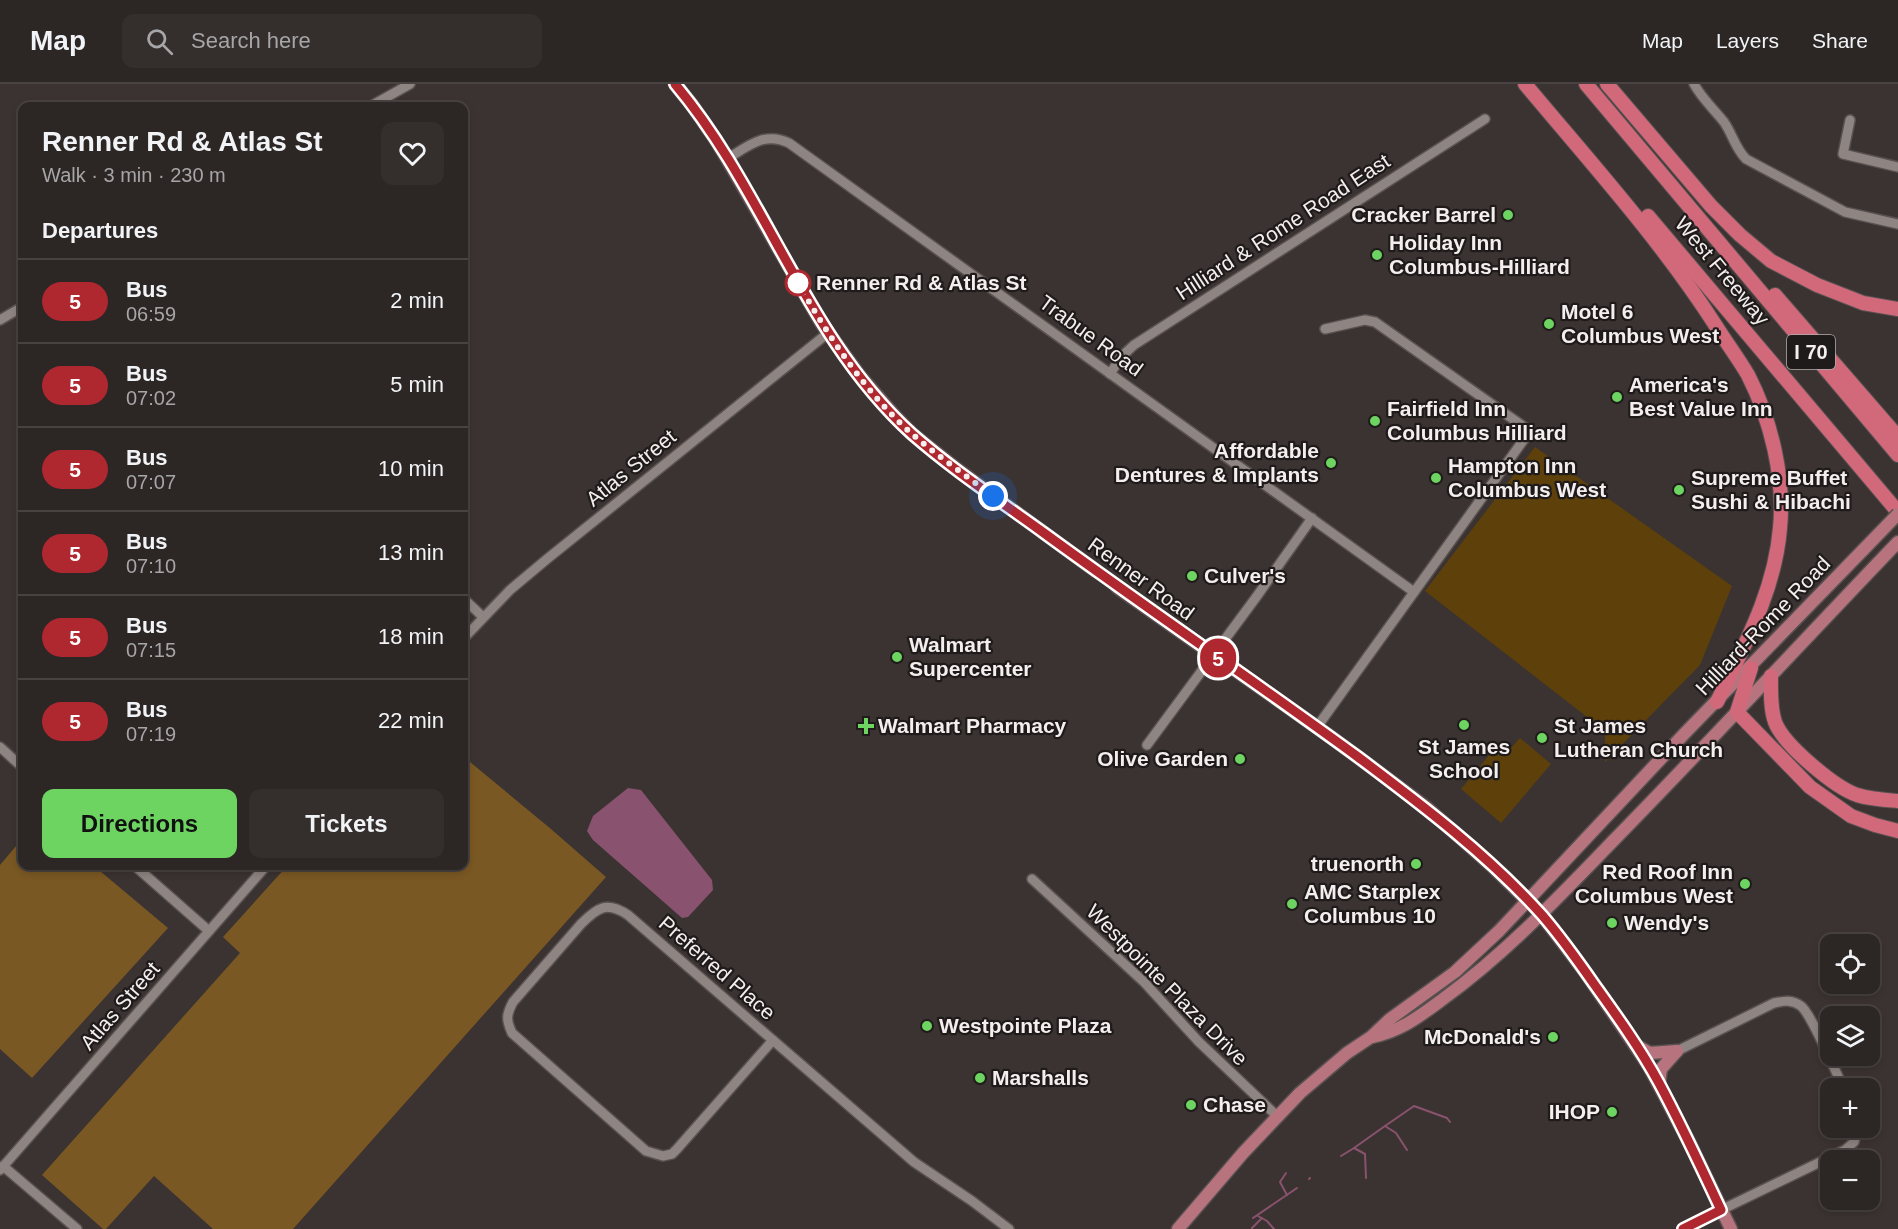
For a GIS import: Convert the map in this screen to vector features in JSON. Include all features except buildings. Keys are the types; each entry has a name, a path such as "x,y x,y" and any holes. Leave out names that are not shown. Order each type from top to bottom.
{"highway":[{"path":"1525,84 1671,259 1747,375 1767,423 1780,485 1780,528 1777,554 1759,613 1717,702"},
{"name":"West Freeway","path":"1537,84 1898,513"},
{"name":"West Freeway","path":"1586,84 1898,455"},
{"path":"1607,84 1711,206 1771,261 1817,285 1863,303 1898,309"},
{"path":"1724,249 1760,277 1898,437"},
{"path":"1854,460 1898,524"},
{"path":"1751,668 1737,712 1810,787 1851,816 1898,831"},
{"path":"1771,676 1774,720 1780,733 1790,744 1814,766 1856,795 1898,801"}],"main road":[{"path":"675,84 728,159"},
{"name":"Renner Road","path":"728,159 828,333 859,375 912,434 1096,571"},
{"name":"Hilliard-Rome Road","path":"1178,1229 1277,1116 1325,1071 1371,1037 1390,1019 1455,972 1528,901 1898,513"},
{"name":"Hilliard-Rome Road","path":"1371,1037 1392,1033 1427,1011 1472,978 1511,944 1685,768 1898,542"},
{"name":"Renner Road","path":"1117,587 1426,808 1541,914 1586,973 1659,1084 1731,1229"},
{"path":"1636,1046 1650,1053 1677,1051"},
{"path":"1659,1084 1660,1069 1677,1051"}],"street":[{"path":"378,102 410,84"},
{"path":"1694,84 1723,121 1731,133 1737,150 1746,159 1845,212 1898,224"},
{"name":"Hilliard & Rome Road East","path":"1110,374 1121,357 1134,345 1485,119"},
{"path":"1850,120 1843,154 1898,167"},
{"name":"Trabue Road","path":"728,159 761,139 780,138 789,143 1414,592"},
{"path":"0,320 18,309"},
{"path":"1317,728 1530,431 1375,322 1365,320 1325,329"},
{"name":"Atlas Street","path":"468,634 510,590 547,559 828,333"},
{"path":"1147,745 1312,518"},
{"name":"Renner Road","path":"1096,571 1117,587"},
{"path":"468,603 483,617"},
{"path":"0,747 18,763"},
{"path":"140,870 209,931"},
{"name":"Atlas Street","path":"2,1168 262,870"},
{"name":"Westpointe Plaza Drive","path":"1032,879 1144,982 1199,1042 1277,1116"},
{"name":"Preferred Place","path":"604,906 617,907 628,915 773,1040 677,1149 672,1154 663,1156 646,1151 512,1033 506,1021 513,1002 581,924 592,913 604,906"},
{"path":"1677,1051 1774,1003 1789,1000 1801,1006 1809,1017 1839,1078"},
{"path":"773,1040 914,1162 1009,1229"},
{"path":"1721,1210 1851,1147 1854,1138"},
{"path":"2,1168 77,1229"}],"shaded area":[{"path":"1535,447 1732,586 1700,665 1605,762 1605,731 1425,591"},
{"path":"1520,738 1551,764 1501,823 1461,789 1500,742 1510,749"},
{"path":"468,760 606,877 293,1229 213,1229 154,1176 106,1229 103,1229 42,1175 240,953 223,937 283,870 468,870"},
{"path":"628,788 641,790 712,880 713,890 688,917 682,918 593,840 587,831 593,816"},
{"path":"18,844 18,870 99,870 168,928 32,1078 0,1049 0,865"}],"waterway":[{"path":"1385,1126 1414,1106 1447,1118 1450,1122"},
{"path":"1354,1148 1385,1126 1396,1133 1407,1150"},
{"path":"1341,1156 1354,1148 1365,1154 1366,1178"},
{"path":"1286,1173 1280,1182 1287,1195"},
{"path":"1253,1218 1297,1188"},
{"path":"1258,1216 1274,1229"},
{"path":"1252,1228 1262,1218"}],"bus line":[{"name":"5","path":"675,84 718,143 822,324 859,375 912,434 1117,587 1328,735 1426,808 1492,866 1541,914 1586,973 1649,1066 1721,1210 1683,1229"}],"place":[{"name":"Cracker Barrel","path":"1508,215"},
{"name":"Holiday Inn Columbus-Hilliard","path":"1377,255"},
{"name":"Renner Rd & Atlas St","path":"798,283"},
{"name":"Motel 6 Columbus West","path":"1549,324"},
{"name":"America's Best Value Inn","path":"1617,397"},
{"name":"Fairfield Inn Columbus Hilliard","path":"1375,421"},
{"name":"Affordable Dentures & Implants","path":"1331,463"},
{"name":"Hampton Inn Columbus West","path":"1436,478"},
{"name":"Supreme Buffet Sushi & Hibachi","path":"1679,490"},
{"name":"Culver's","path":"1192,576"},
{"name":"Walmart Supercenter","path":"897,657"},
{"name":"St James School","path":"1464,725"},
{"name":"Walmart Pharmacy","path":"866,726"},
{"name":"St James Lutheran Church","path":"1542,738"},
{"name":"Olive Garden","path":"1240,759"},
{"name":"truenorth","path":"1416,864"},
{"name":"Red Roof Inn Columbus West","path":"1745,884"},
{"name":"AMC Starplex Columbus 10","path":"1292,904"},
{"name":"Wendy's","path":"1612,923"},
{"name":"Westpointe Plaza","path":"927,1026"},
{"name":"McDonald's","path":"1553,1037"},
{"name":"Marshalls","path":"980,1078"},
{"name":"Chase","path":"1191,1105"},
{"name":"IHOP","path":"1612,1112"}],"route":[{"path":"798,283 822,324 859,375 912,434 993,496"}]}
